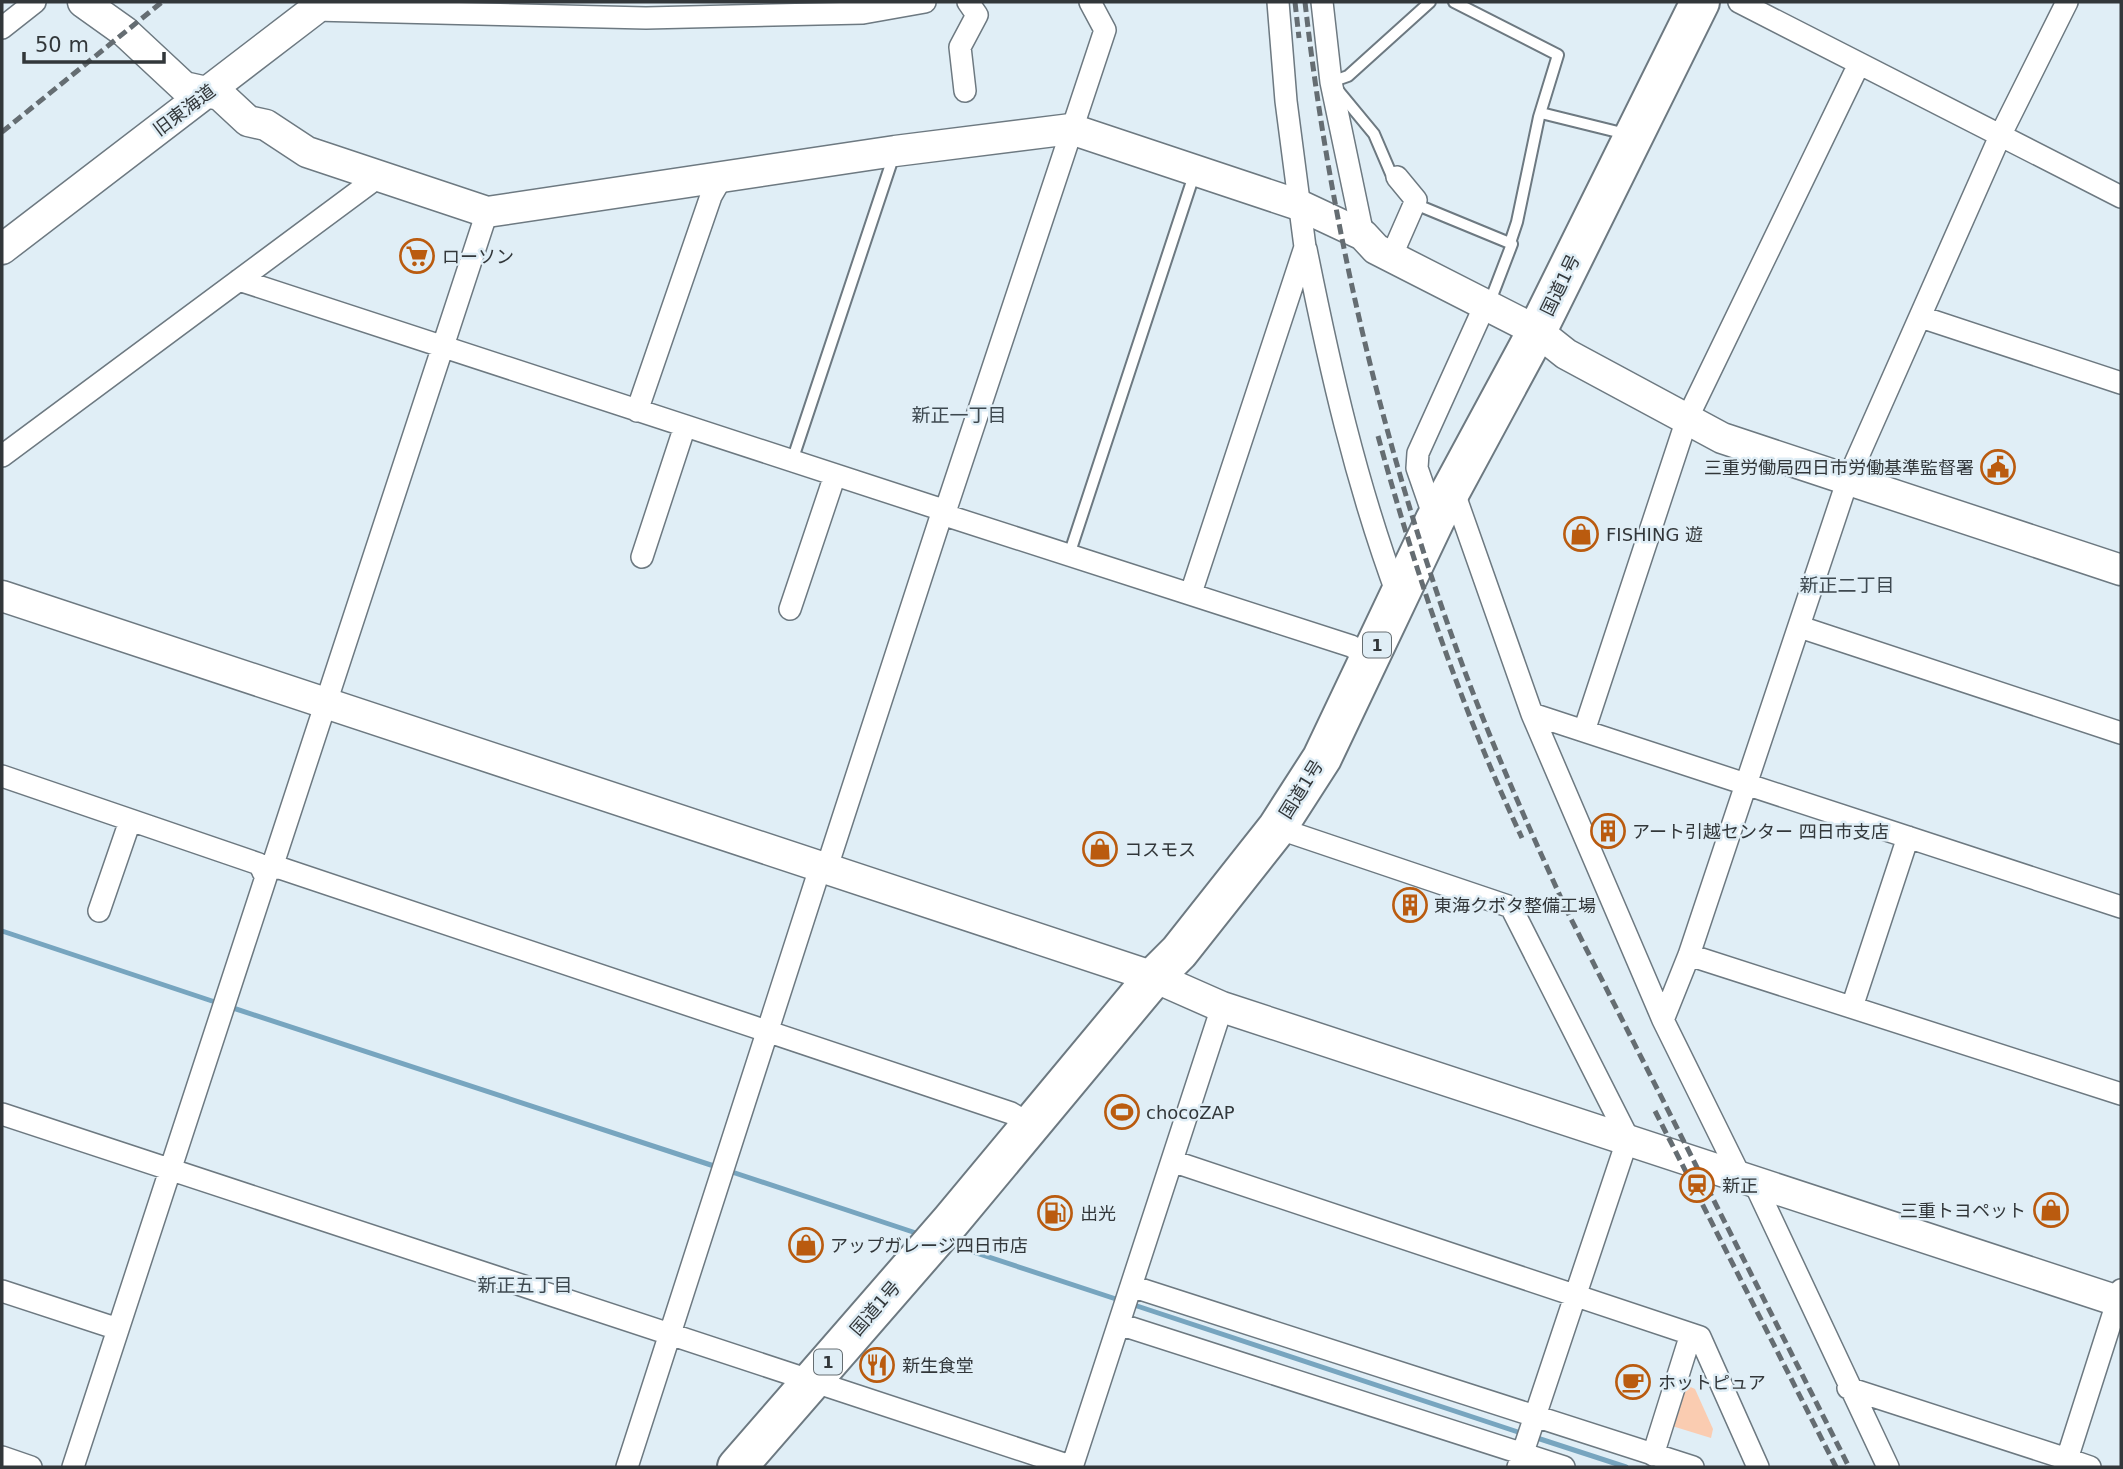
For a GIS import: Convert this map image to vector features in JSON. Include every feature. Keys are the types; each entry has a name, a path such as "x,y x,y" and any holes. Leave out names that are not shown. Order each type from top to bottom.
{"highway":[{"name":"国道1号","path":"737,1467 951,1221 1154,977 1179,952 1277,828 1322,758 1435,520 1536,331 1700,2"}],"street":[{"path":"2,29 35,2"},
{"path":"83,2 125,32 184,87 220,95 248,121 266,125 307,152 488,212 895,151 1070,129 1299,205 1363,235 1376,249 1536,331 1566,354 1722,438 2121,570"},
{"name":"旧東海道","path":"2,249 206,93 314,6 646,18 863,13 925,2"},
{"path":"965,91 960,47 977,15 968,2"},
{"path":"626,1467 824,866 1105,30 1090,2"},
{"path":"1278,2 1305,247 1354,467 1398,598"},
{"path":"1322,2 1331,82 1363,235"},
{"path":"1739,2 2121,197"},
{"path":"1663,1020 1689,955 1848,480 2000,136 2067,2"},
{"path":"1584,730 1687,419 1859,64"},
{"path":"7,446 378,177"},
{"path":"637,411 711,195 722,177"},
{"path":"1391,257 1416,200 1397,177"},
{"path":"72,1467 222,1016 267,870 326,701 488,212"},
{"path":"1191,593 1305,247"},
{"path":"239,280 944,511 951,517 1352,646 1371,657"},
{"path":"1435,520 1417,468 1418,453 1487,306"},
{"path":"1921,317 2121,383"},
{"path":"642,557 685,426"},
{"path":"790,609 835,475"},
{"path":"1452,487 1532,714 1663,1020 1839,1360 1848,1388 1888,1467"},
{"path":"2,596 1154,977 1222,1007 2120,1297 2065,1463"},
{"path":"1800,627 2121,733"},
{"path":"1532,714 2121,907"},
{"path":"2,776 259,864 267,870 769,1031 1011,1113 1031,1125"},
{"path":"99,911 130,821"},
{"path":"1277,828 1511,906 1628,1138 1522,1456"},
{"path":"1852,1007 1908,837"},
{"path":"1689,955 2121,1094"},
{"path":"2,1114 810,1383 1072,1467 1222,1007"},
{"path":"1172,1161 1576,1293 1700,1337 1758,1467"},
{"path":"1130,1288 1534,1420 1693,1467"},
{"path":"2,1291 118,1329"},
{"path":"1121,1319 1522,1456 1564,1467"},
{"path":"1653,1455 1691,1334"},
{"path":"1848,1388 2065,1463 2090,1467"},
{"path":"2,1457 31,1467"}],"lane":[{"path":"1397,177 1392,176 1374,134 1331,82 1348,76 1430,2"},
{"path":"1454,2 1558,55 1541,113 1510,243 1487,306"},
{"path":"1541,113 1633,136"},
{"path":"792,461 895,151"},
{"path":"1069,555 1196,169"},
{"path":"1415,204 1510,243"}],"shaded area":[{"path":"1684,1384 1695,1389 1713,1429 1711,1438 1672,1426"}],"waterway":[{"path":"2,931 218,1003"},
{"path":"227,1006 717,1167"},
{"path":"726,1170 919,1234"},
{"path":"949,1244 1122,1301"},
{"path":"1131,1304 1524,1434"},
{"path":"1534,1437 1626,1467"}],"railway":[{"path":"2,132 162,2"},
{"path":"1295,2 1299,38"},
{"path":"1305,2 1329,168 1362,332 1406,494 1458,653 1510,783 1567,911 1849,1467"},
{"path":"1378,436 1441,640 1479,740 1522,838"},
{"path":"1655,1111 1836,1467"}],"place":[{"name":"ローソン","path":"417,256"},
{"name":"三重労働局四日市労働基準監督署","path":"1998,467"},
{"name":"FISHING 遊","path":"1581,534"},
{"name":"アート引越センター 四日市支店","path":"1608,831"},
{"name":"コスモス","path":"1100,849"},
{"name":"東海クボタ整備工場","path":"1410,905"},
{"name":"chocoZAP","path":"1122,1112"},
{"name":"新正","path":"1697,1185"},
{"name":"三重トヨペット","path":"2051,1210"},
{"name":"出光","path":"1055,1213"},
{"name":"アップガレージ四日市店","path":"806,1245"},
{"name":"新生食堂","path":"877,1365"},
{"name":"ホットピュア","path":"1633,1382"}],"district":[{"name":"新正一丁目","path":"959,415"},
{"name":"新正二丁目","path":"1847,585"},
{"name":"新正五丁目","path":"525,1285"}]}
